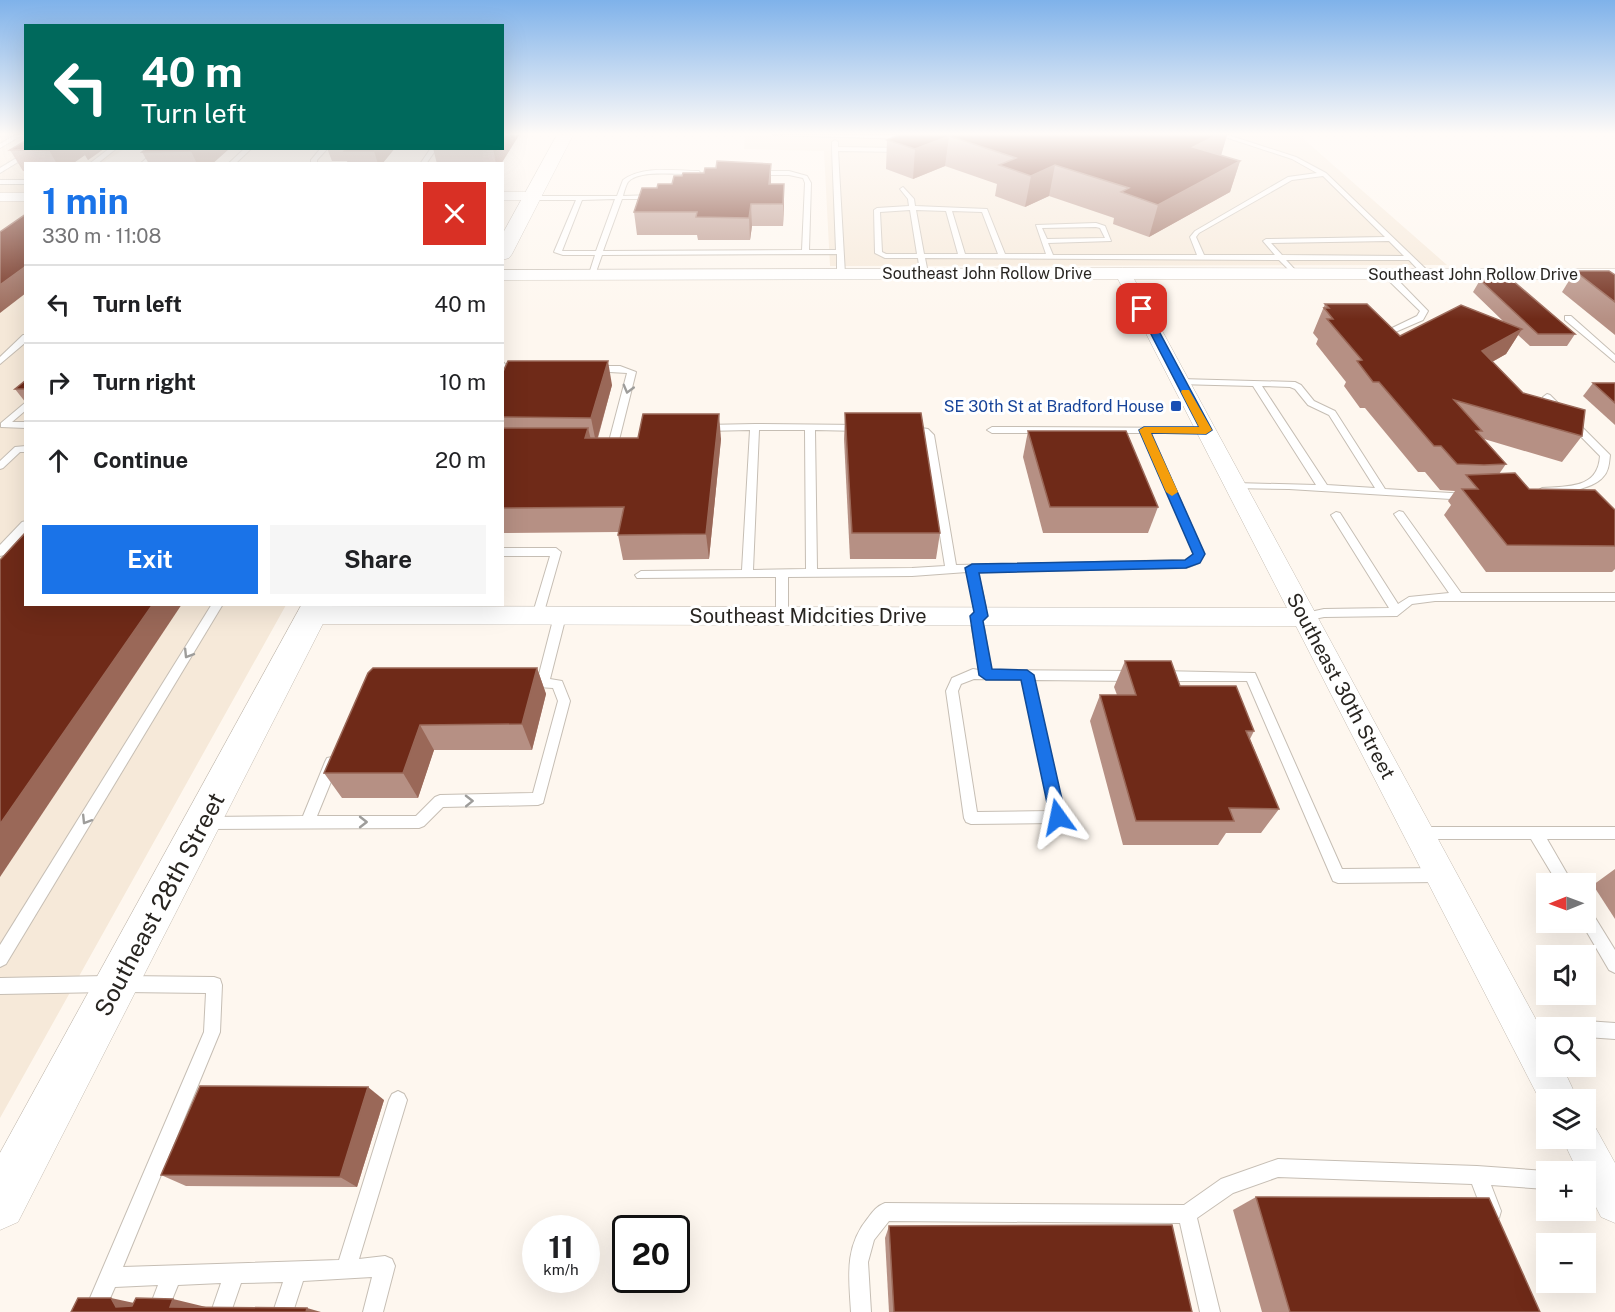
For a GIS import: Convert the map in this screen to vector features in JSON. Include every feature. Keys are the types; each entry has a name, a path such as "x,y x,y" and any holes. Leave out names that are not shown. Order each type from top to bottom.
{"main road":[{"path":"504,250 532,197"},
{"name":"Southeast 28th Street","path":"0,1204 315,610"}],"street":[{"path":"509,196 532,197"},
{"path":"0,197 24,197"},
{"name":"Southeast 30th Street","path":"1123,273 1419,833 1534,1028 1556,1089"},
{"name":"Southeast John Rollow Drive","path":"504,275 1615,274"},
{"name":"Southeast Midcities Drive","path":"315,610 549,616 1305,617"},
{"path":"1586,1149 1605,1189"}],"lane":[{"path":"532,197 655,196"},
{"path":"805,252 807,196"},
{"path":"837,196 841,274"},
{"path":"909,196 924,273"},
{"path":"1201,256 1193,237 1197,232 1259,196"},
{"path":"1347,196 1428,275"},
{"path":"580,198 558,252 840,252"},
{"path":"591,274 619,198"},
{"path":"1002,256 986,210 912,208 877,210 879,253 885,255 1002,256 1280,256 1410,258"},
{"path":"948,208 962,255"},
{"path":"1044,241 1109,240 1103,227 1096,225 1044,224 1038,226 1044,241 1050,256"},
{"path":"1295,274 1266,241 1391,239"},
{"path":"1387,274 1424,311 1420,318 1393,331"},
{"path":"1568,318 1615,359"},
{"path":"0,361 24,338"},
{"path":"505,367 518,370"},
{"path":"586,370 620,369 632,372 612,448 601,448"},
{"path":"1180,381 1292,384 1298,387 1311,403 1332,413 1382,492"},
{"path":"1256,383 1324,489"},
{"path":"1535,492 1587,486 1595,481 1606,466 1605,455 1546,398"},
{"path":"24,407 4,425 24,425"},
{"path":"747,574 755,427"},
{"path":"810,427 812,573"},
{"path":"698,428 868,428"},
{"path":"891,428 915,429 925,431 929,435 951,569"},
{"path":"992,430 1206,430"},
{"path":"641,575 912,572 972,568 1186,564 1196,560 1199,554 1144,430"},
{"path":"0,466 18,449 24,449"},
{"path":"1236,486 1478,496"},
{"path":"1399,514 1458,597"},
{"path":"1336,515 1397,612"},
{"path":"0,552 24,527"},
{"path":"504,552 556,552 543,683"},
{"path":"972,568 986,675"},
{"path":"782,573 782,616"},
{"path":"1305,617 1324,613 1397,612 1409,601 1458,597 1615,597"},
{"path":"0,959 217,606"},
{"path":"1027,675 1058,817 971,818 952,691 956,681 964,676 986,675 1027,675 1251,676 1338,876 1442,875"},
{"path":"202,823 419,822 440,801 538,799 564,701 558,684 508,683"},
{"path":"307,822 338,747"},
{"path":"1419,833 1615,833"},
{"path":"1535,833 1559,873"},
{"path":"1596,933 1615,965"},
{"path":"0,986 214,985 212,1032 94,1312"},
{"path":"1596,1029 1615,1030"},
{"path":"345,1270 398,1100"},
{"path":"861,1312 858,1262 866,1235 885,1212 1187,1214 1228,1186 1278,1168 1536,1179"},
{"path":"1477,1175 1499,1228"},
{"path":"1187,1214 1210,1312"},
{"path":"109,1277 345,1270 385,1266 373,1312"},
{"path":"283,1312 297,1271"},
{"path":"221,1312 234,1273"},
{"path":"160,1306 172,1275"}],"shaded area":[{"path":"0,196 24,196 24,606 285,606 0,1118"},
{"path":"826,196 1369,196 1447,265 830,266"}],"building":[{"path":"639,196 783,196 783,204 751,204 749,218 696,217 697,212 634,212"},
{"path":"1133,196 1174,196 1158,205"},
{"path":"24,215 24,267 0,285 0,232"},
{"path":"1575,271 1609,271 1615,275 1615,302"},
{"path":"1480,280 1512,280 1575,334 1538,334"},
{"path":"1325,304 1367,304 1400,336 1461,305 1522,329 1482,351 1523,393 1585,410 1582,436 1454,400 1482,431 1476,431 1506,464 1457,464 1441,446 1434,446 1379,382 1373,382 1357,361 1362,360 1327,319 1333,319 1324,308 1329,308"},
{"path":"508,361 608,361 591,418 504,417 504,370"},
{"path":"24,382 24,389 15,389"},
{"path":"1593,383 1615,383 1615,403"},
{"path":"845,413 921,413 940,533 852,533"},
{"path":"643,414 719,414 706,534 618,535 624,507 504,508 504,428 588,428 585,438 638,438"},
{"path":"1028,431 1126,431 1158,507 1050,507"},
{"path":"1515,473 1529,489 1595,490 1615,510 1615,546 1507,545 1462,489 1478,489 1466,475"},
{"path":"24,534 24,606 152,606 0,824 0,560"},
{"path":"1125,661 1171,661 1180,686 1236,686 1254,731 1246,731 1279,809 1229,808 1234,821 1136,821 1100,695 1136,695"},
{"path":"373,668 537,668 522,724 420,725 403,773 324,773 368,673"},
{"path":"200,1086 368,1087 340,1177 161,1175"},
{"path":"1256,1197 1489,1198 1540,1312 1290,1312"},
{"path":"1172,1225 1192,1312 894,1312 889,1226"},
{"path":"78,1298 111,1298 116,1307 132,1306 136,1298 173,1299 170,1307 307,1308 306,1312 71,1312"}],"slow traffic":[{"path":"1172,492 1144,430 1206,430 1186,392"}],"place":[{"name":"SE 30th St at Bradford House","path":"1176,406"}],"route":[{"path":"1058,817 1027,675 986,675 976,616 982,616 972,568 1186,564 1196,560 1199,554 1144,430 1206,430 1142,309"}]}
